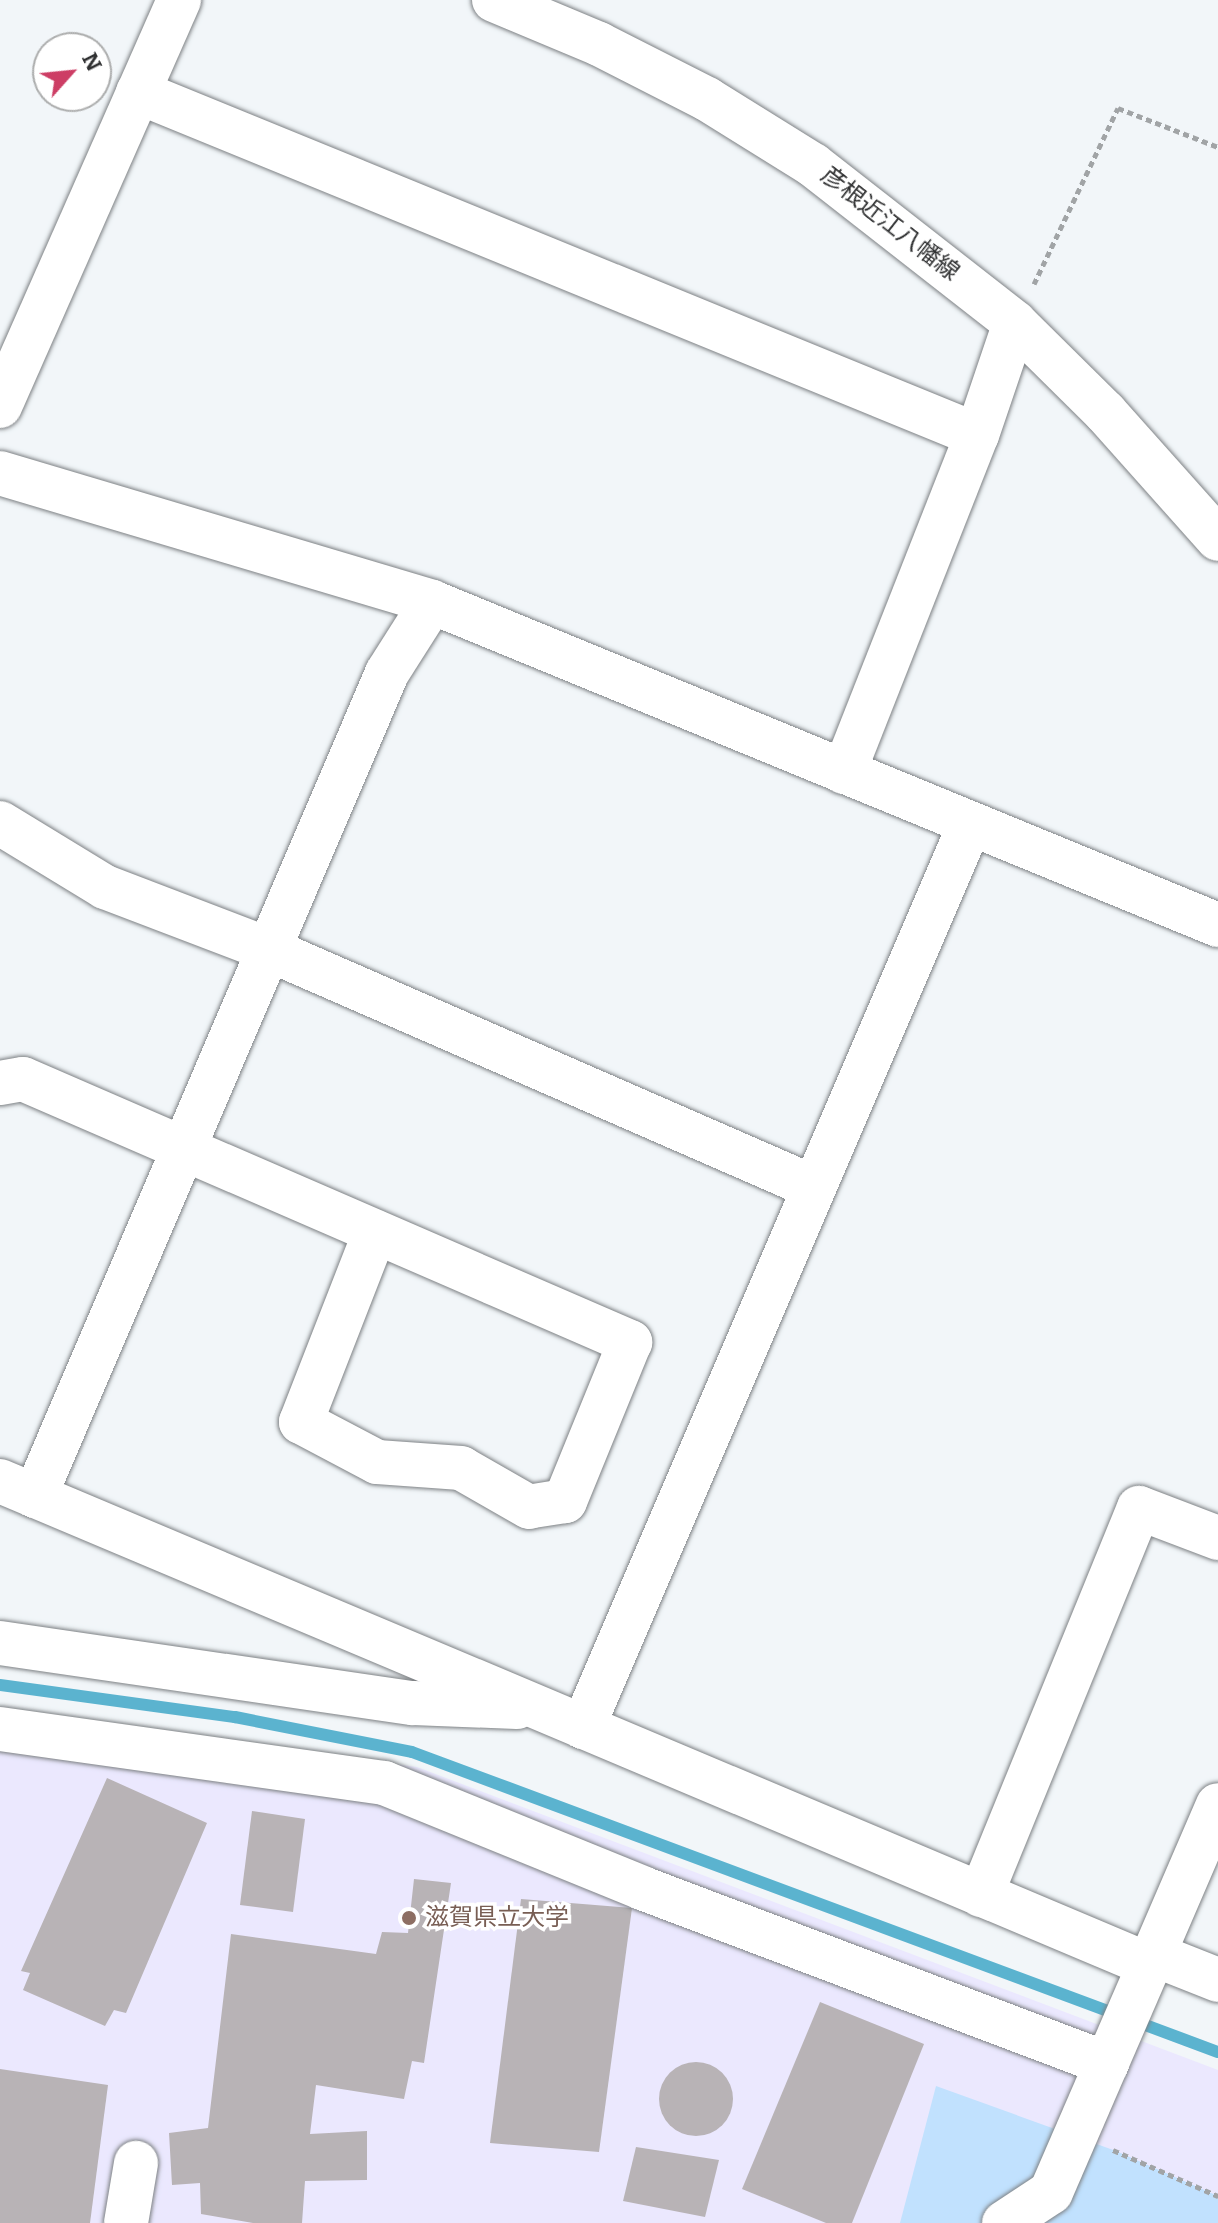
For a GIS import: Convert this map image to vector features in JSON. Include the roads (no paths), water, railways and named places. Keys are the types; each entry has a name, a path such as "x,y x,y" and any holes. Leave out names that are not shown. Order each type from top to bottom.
{"street":[{"path":"0,406 179,0"},
{"name":"彦根近江八幡線","path":"494,0 693,92 813,165 1015,323 1105,412 1218,539"},
{"path":"138,92 977,435"},
{"path":"844,772 977,435 1015,323"},
{"path":"0,473 432,602 1218,925"},
{"path":"432,602 387,673 184,1149 17,1488 981,1895 1152,1960 1218,1980"},
{"path":"0,823 105,887 270,950 813,1187"},
{"path":"565,1717 813,1187 970,824"},
{"path":"0,1083 23,1079 630,1342 565,1501 529,1507 461,1468 377,1462 301,1422 375,1232"},
{"path":"981,1895 1139,1508 1218,1538"},
{"path":"0,1643 413,1703 565,1717"},
{"path":"0,1729 384,1783 656,1894 1107,2064"},
{"path":"1004,2223 1051,2192 1218,1805"},
{"path":"126,2223 136,2163"}],"waterway":[{"path":"0,1685 235,1717 412,1752 1218,2052"}],"place":[{"name":"滋賀県立大学","path":"409,1918"}]}
